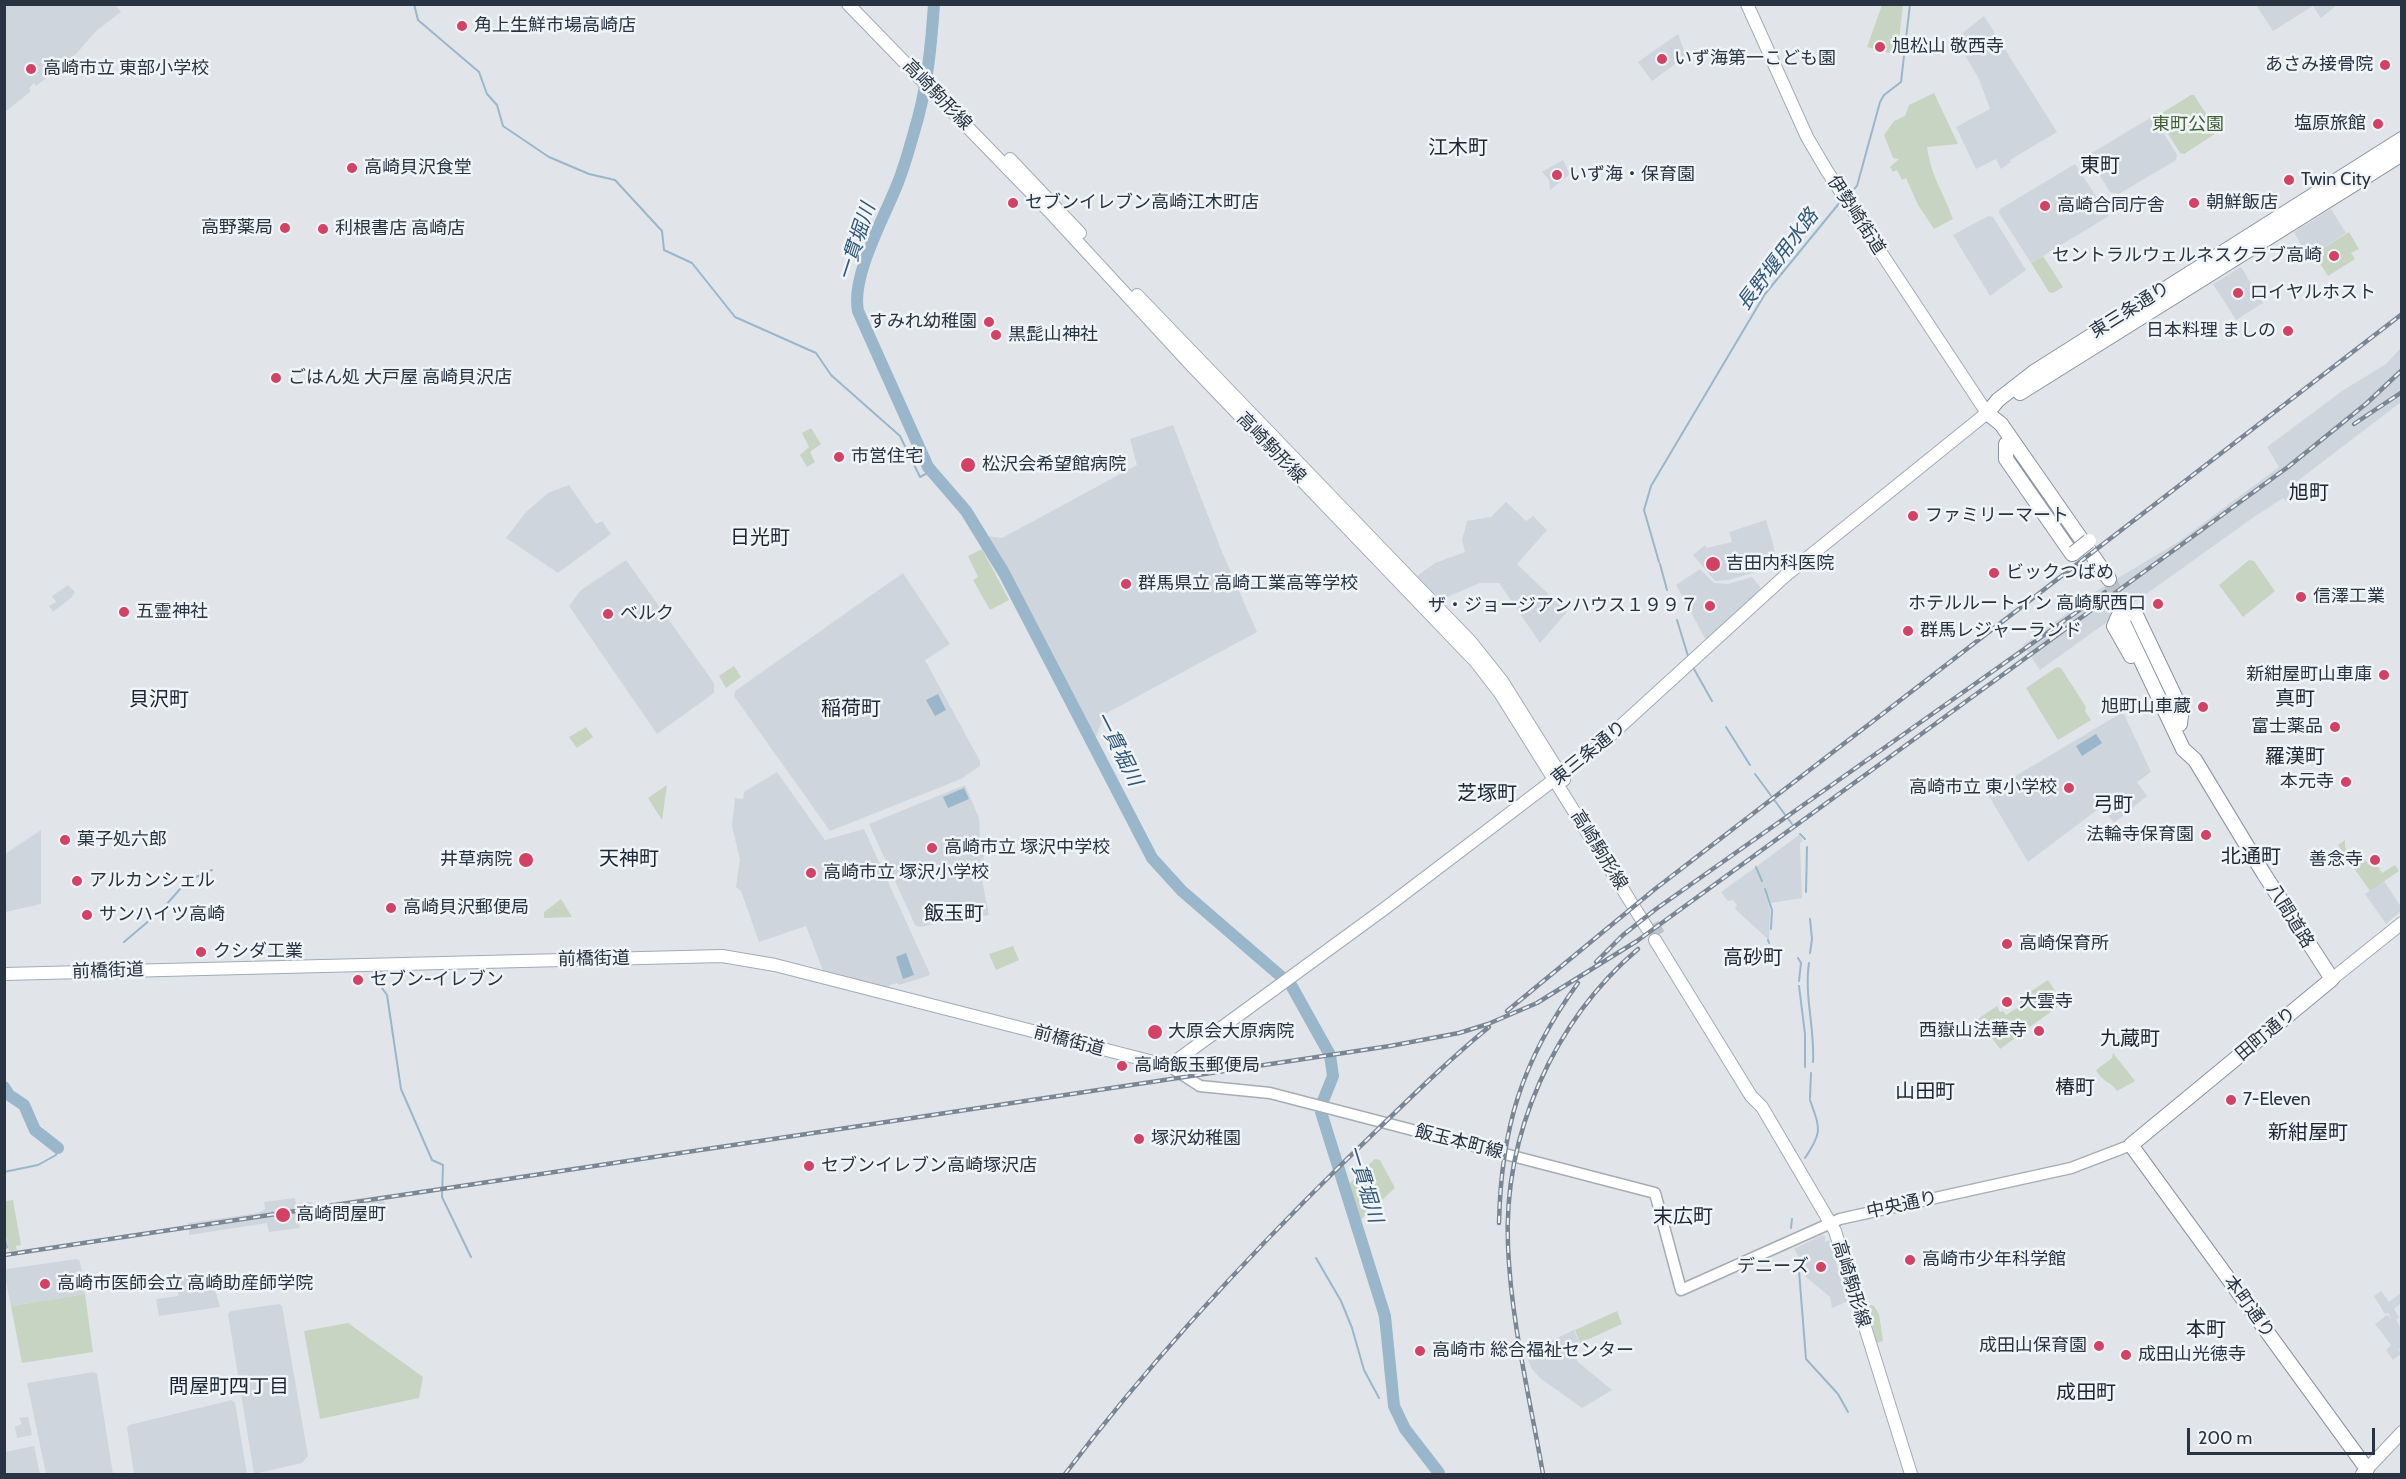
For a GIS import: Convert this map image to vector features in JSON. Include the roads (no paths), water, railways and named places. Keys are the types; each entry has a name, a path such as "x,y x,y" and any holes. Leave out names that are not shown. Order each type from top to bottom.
{"highway":[{"name":"東三条通り","path":"1988,413 1998,400 2034,372 2402,140"},
{"name":"東三条通り","path":"1988,413 2402,154"},
{"name":"伊勢崎街道","path":"1988,413 2001,424 2008,442 2105,581"},
{"path":"2008,442 2022,444 2089,542 2074,553 2072,554 2007,459 2008,442"},
{"path":"2132,611 2137,617 2177,701 2181,715 2176,725 2164,724 2159,717 2115,628 2115,620 2125,612 2132,611"},
{"name":"八間道路","path":"2125,618 2176,725 2183,748 2195,759 2264,874 2332,979"},
{"name":"田町通り","path":"2131,1145 2332,979"},
{"name":"本町通り","path":"2131,1145 2365,1472"}],"main road":[{"name":"高崎駒形線","path":"848,4 1056,206 1103,260 1471,642 1502,681 1650,926"},
{"name":"高崎駒形線","path":"859,4 921,74"},
{"name":"伊勢崎街道","path":"1747,4 1807,137 1844,197 1988,413"},
{"name":"東三条通り","path":"1170,1066 1558,777 1632,718 1785,576 1988,413"},
{"name":"田町通り","path":"2332,979 2402,923"},
{"name":"高崎駒形線","path":"1658,938 1751,1096 1762,1107 1831,1222 1911,1474"},
{"name":"前橋街道","path":"4,974 729,957 775,965 1170,1066"},
{"name":"飯玉本町線","path":"1170,1066 1200,1086 1251,1089 1654,1193 1681,1290"},
{"name":"中央通り","path":"1681,1290 1831,1222 2071,1167 2131,1145"},
{"path":"2365,1472 2402,1432"}],"water":[{"path":"938,694 946,710 935,716 926,700"},
{"path":"2096,734 2102,743 2082,756 2076,746"},
{"path":"964,788 969,799 948,808 943,797"},
{"path":"906,953 914,975 903,979 896,957"}],"waterway":[{"path":"414,4 418,20 479,72 487,94 497,105 503,126 549,157 589,174 615,180 662,231 664,250 692,263 735,317 816,353 831,375 900,436 920,477 931,471"},
{"name":"一貫堀川","path":"934,4 928,69 922,100 900,179 864,264 859,281 858,311 928,467 966,511 1004,573 1152,858 1182,891 1291,985 1330,1055 1333,1076 1321,1112 1385,1316 1394,1406 1405,1429 1439,1473"},
{"name":"長野堰用水路","path":"1848,195 1857,186 1880,102 1884,95 1901,82 1910,4"},
{"name":"長野堰用水路","path":"1659,562 1644,510 1651,486 1765,294 1841,201"},
{"name":"長野堰用水路","path":"1660,564 1667,590"},
{"name":"長野堰用水路","path":"1677,620 1688,656"},
{"name":"長野堰用水路","path":"1694,669 1712,701"},
{"name":"長野堰用水路","path":"1726,727 1750,765"},
{"name":"長野堰用水路","path":"1755,774 1792,824"},
{"name":"長野堰用水路","path":"1800,834 1805,839"},
{"name":"長野堰用水路","path":"1806,892 1807,847"},
{"path":"1756,867 1762,881"},
{"path":"166,905 187,881 212,870"},
{"path":"1765,889 1772,910 1771,929"},
{"path":"124,942 151,919"},
{"name":"長野堰用水路","path":"1810,919 1812,939 1810,953"},
{"path":"1798,958 1801,963 1799,981"},
{"name":"長野堰用水路","path":"1809,963 1808,988 1813,1062"},
{"path":"380,970 382,988 387,995 401,1089 432,1160 443,1165 442,1197 471,1257"},
{"path":"1799,986 1805,1034 1805,1067"},
{"name":"長野堰用水路","path":"1810,1098 1811,1073"},
{"path":"4,1087 9,1095 24,1105 35,1130 58,1148"},
{"name":"長野堰用水路","path":"1805,1158 1815,1142 1818,1130 1810,1100"},
{"path":"4,1172 38,1165 56,1155 58,1148"},
{"name":"長野堰用水路","path":"1791,1228 1792,1219"},
{"path":"4,1236 7,1247 4,1250"},
{"path":"1316,1258 1341,1301 1352,1328 1364,1370 1379,1398"},
{"name":"長野堰用水路","path":"1799,1271 1806,1359 1838,1394 1848,1412"}],"tunnel":[{"path":"2109,579 2128,616"},
{"path":"1653,924 1660,936"}],"railway":[{"path":"1507,1011 1655,889 2402,314"},
{"path":"4,1255 1390,1046 1459,1033 1488,1024 1537,1003 1637,941 2288,467 2367,403 2402,370"},
{"path":"2354,424 2402,392"},
{"path":"1596,962 1623,935 1656,909 2105,592"},
{"path":"1543,1474 1517,1332 1510,1275 1509,1204 1514,1162 1525,1122 1540,1082 1559,1045 1582,1010 1608,978 1638,949"},
{"path":"1499,1223 1504,1156 1518,1096 1542,1040 1578,983"},
{"path":"1065,1474 1130,1392 1235,1273 1346,1160 1434,1075 1489,1027"}],"place":[{"name":"角上生鮮市場高崎店","path":"462,26"},
{"name":"旭松山 敬西寺","path":"1880,47"},
{"name":"いず海第一こども園","path":"1662,59"},
{"name":"あさみ接骨院","path":"2385,65"},
{"name":"高崎市立 東部小学校","path":"31,69"},
{"name":"塩原旅館","path":"2378,124"},
{"name":"高崎貝沢食堂","path":"352,168"},
{"name":"いず海・保育園","path":"1557,175"},
{"name":"Twin City","path":"2289,180"},
{"name":"セブンイレブン高崎江木町店","path":"1013,203"},
{"name":"朝鮮飯店","path":"2194,203"},
{"name":"高崎合同庁舎","path":"2045,206"},
{"name":"高野薬局","path":"285,228"},
{"name":"利根書店 高崎店","path":"323,229"},
{"name":"セントラルウェルネスクラブ高崎","path":"2334,256"},
{"name":"ロイヤルホスト","path":"2238,293"},
{"name":"すみれ幼稚園","path":"989,322"},
{"name":"日本料理 ましの","path":"2288,331"},
{"name":"黒髭山神社","path":"996,335"},
{"name":"ごはん処 大戸屋 高崎貝沢店","path":"276,378"},
{"name":"市営住宅","path":"839,457"},
{"name":"松沢会希望館病院","path":"968,465"},
{"name":"ファミリーマート","path":"1913,516"},
{"name":"吉田内科医院","path":"1713,564"},
{"name":"ビックつばめ","path":"1994,573"},
{"name":"群馬県立 高崎工業高等学校","path":"1126,584"},
{"name":"信澤工業","path":"2301,597"},
{"name":"ホテルルートイン 高崎駅西口","path":"2158,604"},
{"name":"ザ・ジョージアンハウス１９９７","path":"1710,606"},
{"name":"五霊神社","path":"124,612"},
{"name":"ベルク","path":"608,614"},
{"name":"群馬レジャーランド","path":"1908,631"},
{"name":"新紺屋町山車庫","path":"2384,675"},
{"name":"旭町山車蔵","path":"2203,707"},
{"name":"富士薬品","path":"2335,727"},
{"name":"本元寺","path":"2346,782"},
{"name":"高崎市立 東小学校","path":"2069,788"},
{"name":"法輪寺保育園","path":"2206,835"},
{"name":"菓子処六郎","path":"65,840"},
{"name":"高崎市立 塚沢中学校","path":"932,848"},
{"name":"井草病院","path":"526,860"},
{"name":"善念寺","path":"2375,860"},
{"name":"高崎市立 塚沢小学校","path":"811,873"},
{"name":"アルカンシェル","path":"77,881"},
{"name":"高崎貝沢郵便局","path":"391,908"},
{"name":"サンハイツ高崎","path":"87,915"},
{"name":"高崎保育所","path":"2007,944"},
{"name":"クシダ工業","path":"201,952"},
{"name":"セブン-イレブン","path":"358,980"},
{"name":"大雲寺","path":"2007,1002"},
{"name":"西嶽山法華寺","path":"2039,1031"},
{"name":"大原会大原病院","path":"1155,1032"},
{"name":"高崎飯玉郵便局","path":"1122,1066"},
{"name":"7-Eleven","path":"2231,1100"},
{"name":"塚沢幼稚園","path":"1139,1139"},
{"name":"セブンイレブン高崎塚沢店","path":"809,1166"},
{"name":"高崎問屋町","path":"283,1215"},
{"name":"高崎市少年科学館","path":"1910,1260"},
{"name":"デニーズ","path":"1821,1267"},
{"name":"高崎市医師会立 高崎助産師学院","path":"45,1284"},
{"name":"成田山保育園","path":"2099,1346"},
{"name":"高崎市 総合福祉センター","path":"1420,1351"},
{"name":"成田山光徳寺","path":"2126,1355"}],"district":[{"name":"江木町","path":"1458,148"},
{"name":"東町","path":"2100,166"},
{"name":"旭町","path":"2309,493"},
{"name":"日光町","path":"760,538"},
{"name":"真町","path":"2295,699"},
{"name":"貝沢町","path":"159,700"},
{"name":"稲荷町","path":"851,709"},
{"name":"羅漢町","path":"2295,757"},
{"name":"芝塚町","path":"1487,794"},
{"name":"弓町","path":"2113,805"},
{"name":"北通町","path":"2251,857"},
{"name":"天神町","path":"629,859"},
{"name":"飯玉町","path":"954,914"},
{"name":"高砂町","path":"1753,958"},
{"name":"九蔵町","path":"2130,1039"},
{"name":"椿町","path":"2075,1088"},
{"name":"山田町","path":"1925,1092"},
{"name":"新紺屋町","path":"2308,1133"},
{"name":"末広町","path":"1683,1217"},
{"name":"本町","path":"2206,1330"},
{"name":"問屋町四丁目","path":"229,1387"},
{"name":"成田町","path":"2086,1393"}],"park label":[{"name":"東町公園","path":"2188,125"}]}
